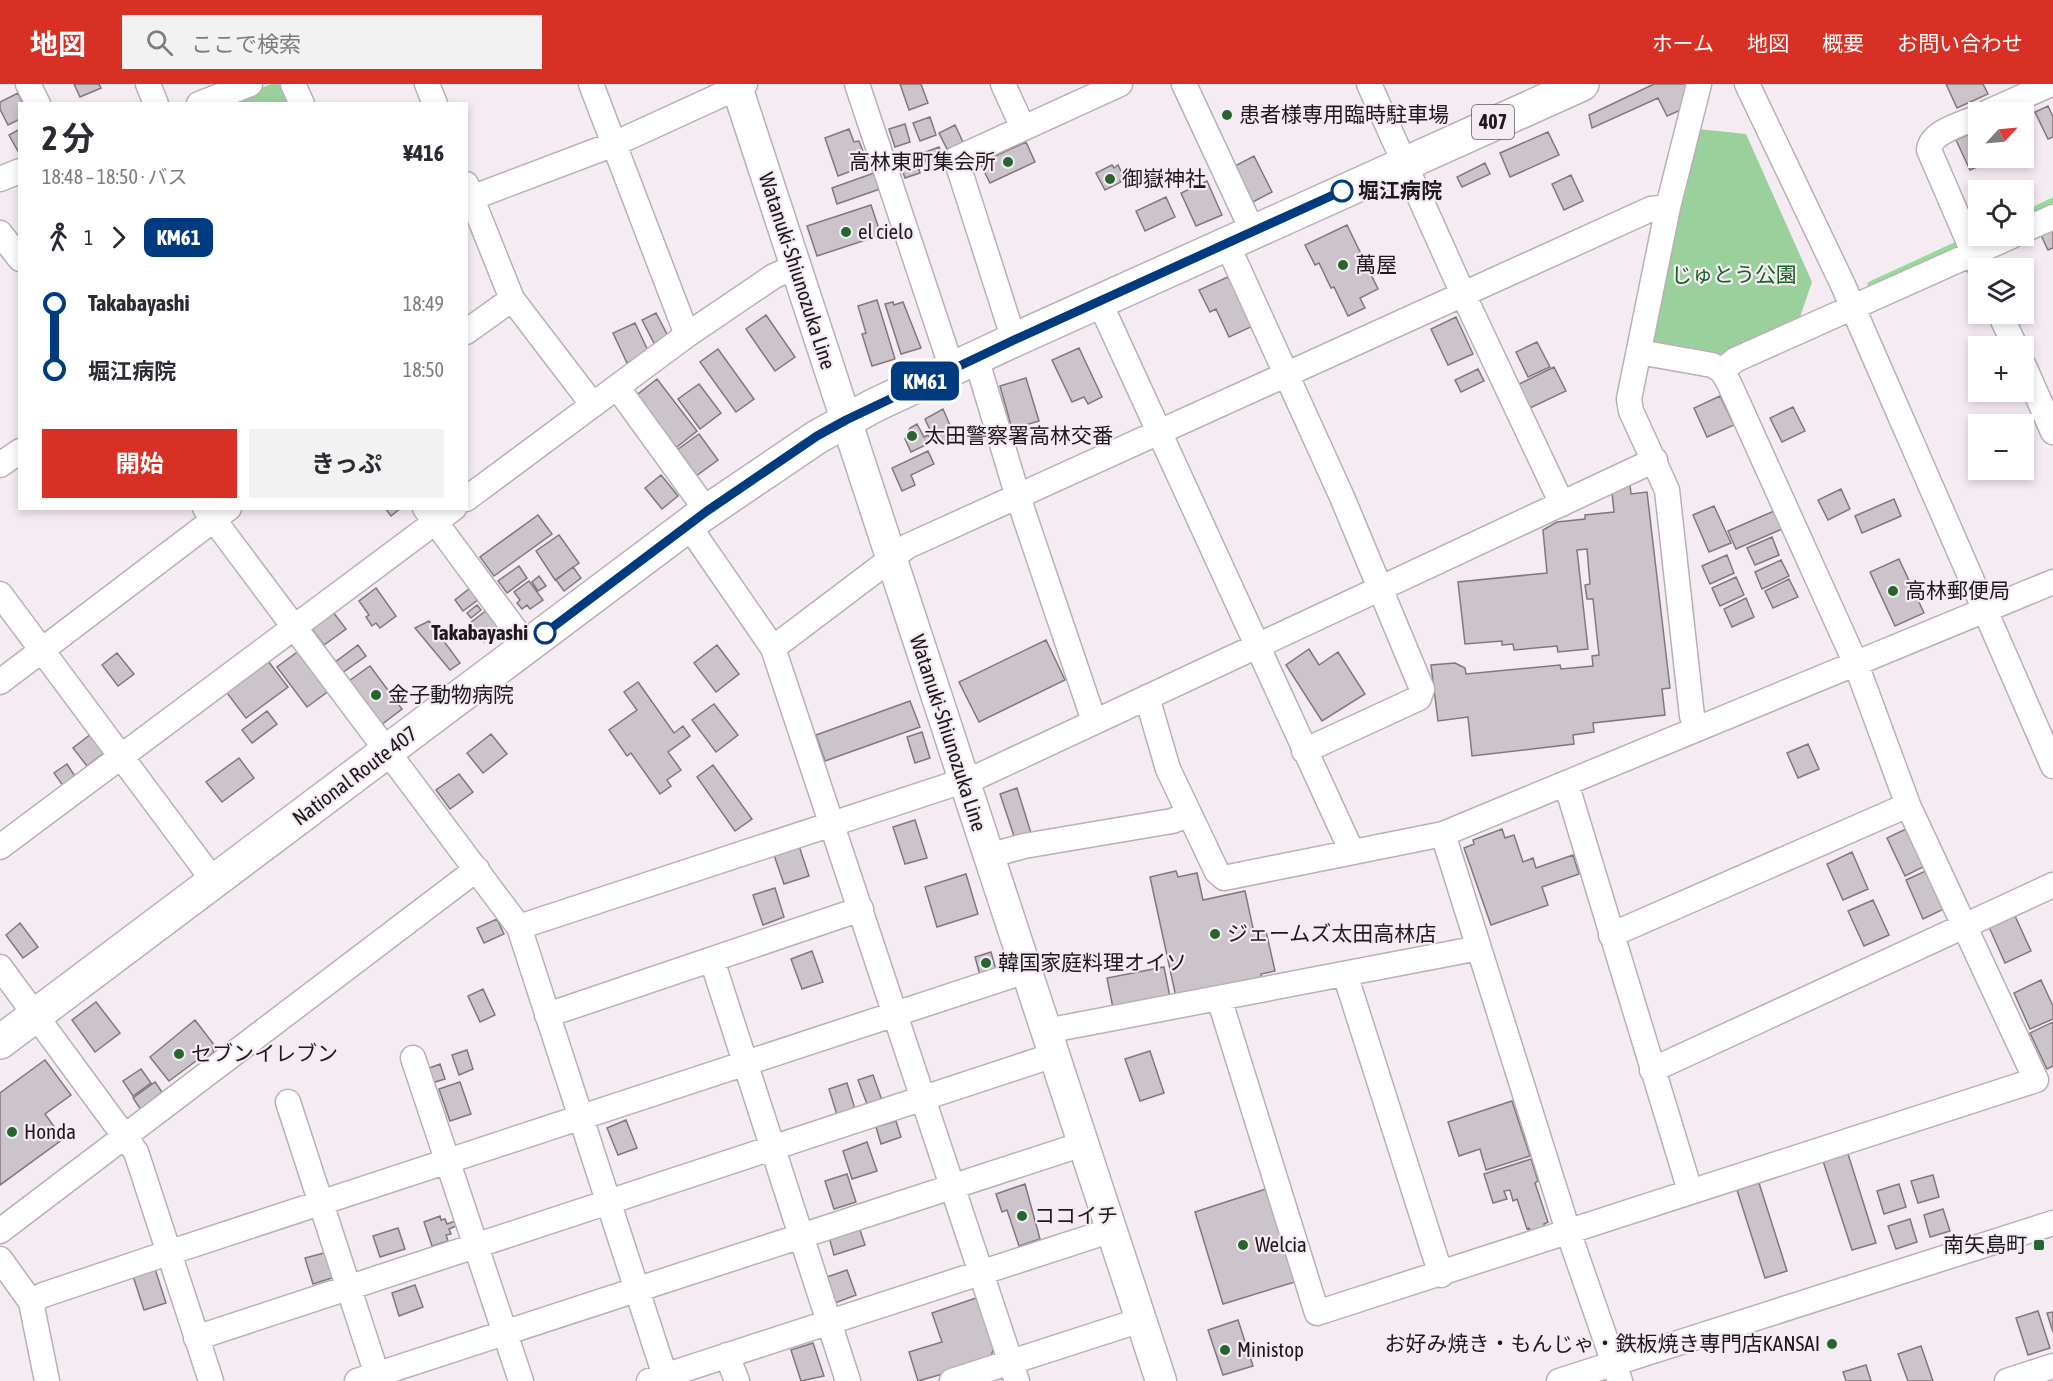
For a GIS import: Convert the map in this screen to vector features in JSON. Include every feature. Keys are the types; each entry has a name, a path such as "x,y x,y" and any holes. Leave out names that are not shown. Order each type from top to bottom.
{"highway":[{"name":"National Route 407","path":"0,1042 698,518 817,436 964,363 1404,162 1582,84"}],"main road":[{"name":"Watanuki-Shiunozuka Line","path":"740,85 795,267 1161,1381"}],"street":[{"path":"28,84 37,102"},
{"path":"148,84 155,102"},
{"path":"204,102 250,84"},
{"path":"293,84 301,102"},
{"path":"427,84 434,102"},
{"path":"591,84 687,335"},
{"path":"857,84 1018,497 1094,721"},
{"path":"1003,84 1023,128"},
{"path":"1014,340 956,159 1120,84"},
{"path":"1184,84 1287,374 1382,590 1422,689 1419,698 1304,751"},
{"path":"1369,84 1463,294 1562,504"},
{"path":"1697,728 1692,716 1667,490 1631,411 1629,399 1668,207 1699,84"},
{"path":"1747,84 1853,309 2053,766"},
{"path":"2011,102 2051,84"},
{"path":"593,405 512,299 468,194 614,144 740,85"},
{"path":"1968,122 1938,136 1930,144 1929,150 1976,258"},
{"path":"0,179 18,172"},
{"path":"773,648 908,546 1651,209 1668,207"},
{"path":"2034,226 2053,217"},
{"path":"0,233 18,256"},
{"path":"1981,258 1998,246"},
{"path":"1722,371 1735,360 1853,309 1968,264"},
{"path":"468,498 687,335 774,276 795,267"},
{"path":"468,331 512,299"},
{"path":"1099,301 1352,852"},
{"path":"1219,998 1317,1313 1569,1234 1690,1191 2036,1080 1908,805 1856,664 1722,371 1712,365 1639,352"},
{"path":"617,387 698,518 773,648 1014,1372"},
{"path":"2034,389 2053,432"},
{"path":"0,465 18,452"},
{"path":"519,927 964,780 1382,590 1655,460"},
{"path":"0,682 216,512 294,627 519,927 636,1289 657,1378 1112,1230"},
{"path":"0,847 294,627 438,513 527,646"},
{"path":"1147,697 1168,769 1217,872 1224,878 1443,834 2053,582"},
{"path":"0,594 213,880"},
{"path":"1566,783 1690,1191"},
{"path":"1611,935 1908,805"},
{"path":"988,856 1024,846 1172,821 1188,815"},
{"path":"1443,834 1569,1234 1617,1372"},
{"path":"0,1231 477,869"},
{"path":"1652,1070 2053,885"},
{"path":"547,1015 861,909"},
{"path":"196,1338 924,1098 1050,1043 1219,998 1479,948"},
{"path":"712,960 848,1381"},
{"path":"0,967 136,1152 211,1381"},
{"path":"30,1302 44,1295 168,1253 1026,971"},
{"path":"1346,974 1441,1275"},
{"path":"412,1058 521,1381"},
{"path":"288,1102 348,1287 371,1379 636,1289 1083,1144"},
{"path":"1559,1381 1617,1372 2053,1223"},
{"path":"0,1259 30,1302 46,1381"},
{"path":"952,1381 1014,1372 1141,1320"},
{"path":"727,1355 737,1381"},
{"path":"2007,1381 2053,1366"}],"green space":[{"path":"271,84 284,84 292,102 228,102"},
{"name":"じゅとう公園","path":"1698,129 1746,134 1812,282 1799,320 1715,357 1653,345 1649,338"}],"building":[{"path":"74,84 99,84 101,88 80,97"},
{"path":"900,84 921,84 928,103 909,110"},
{"path":"1654,84 1689,84 1683,109 1667,116 1658,98 1592,128 1589,115"},
{"path":"1946,84 1983,84 1988,94 1957,108"},
{"path":"18,93 22,102 18,102 18,120 8,125 0,109 0,102"},
{"path":"2048,106 2053,117 2053,137 2048,139 2035,112"},
{"path":"930,117 936,135 920,141 913,123"},
{"path":"905,124 910,142 895,147 889,129"},
{"path":"955,125 964,144 948,151 939,133"},
{"path":"849,129 854,142 859,141 864,154 858,156 862,167 838,176 825,138"},
{"path":"18,130 18,151 9,135"},
{"path":"1548,132 1559,155 1510,177 1500,153"},
{"path":"1968,135 1968,166 1956,140"},
{"name":"高林東町集会所","path":"1026,142 1035,162 990,183 980,163"},
{"path":"939,147 945,165 929,171 923,153"},
{"path":"915,155 920,173 905,178 899,160"},
{"path":"1254,156 1272,192 1251,203 1233,167"},
{"path":"1485,163 1490,174 1462,187 1457,177"},
{"name":"御嶽神社","path":"1112,165 1114,168 1118,165 1124,178 1105,190 1096,173"},
{"path":"874,173 880,189 837,204 832,188"},
{"path":"1571,175 1583,201 1564,210 1552,184"},
{"path":"1207,181 1222,215 1196,226 1181,193"},
{"path":"1166,197 1175,217 1145,231 1136,211"},
{"path":"871,205 881,235 817,256 807,226"},
{"path":"1347,225 1378,289 1360,298 1365,308 1348,316 1334,287 1331,288 1319,263 1315,265 1305,245"},
{"path":"2053,227 2053,248 2048,250 2040,233"},
{"path":"1230,276 1253,326 1229,337 1216,309 1210,312 1199,290"},
{"path":"877,300 895,359 872,366 862,334 866,333 858,306"},
{"path":"893,302 894,305 903,302 921,348 901,354 885,304"},
{"path":"656,313 670,340 656,347 642,320"},
{"path":"766,315 795,357 775,371 746,329"},
{"path":"1456,317 1473,354 1448,365 1431,329"},
{"path":"635,323 649,353 627,363 613,333"},
{"path":"1537,342 1550,367 1528,377 1516,352"},
{"path":"1079,348 1102,397 1088,404 1084,397 1072,402 1052,360"},
{"path":"718,349 754,399 736,412 700,362"},
{"path":"1554,367 1566,391 1530,408 1519,384"},
{"path":"1478,369 1484,381 1461,392 1455,380"},
{"path":"1026,378 1039,421 1012,429 1000,386"},
{"path":"657,379 697,431 673,450 633,398"},
{"path":"699,384 721,413 700,429 678,399"},
{"path":"1720,396 1734,425 1707,437 1694,408"},
{"path":"1793,407 1805,431 1782,442 1770,418"},
{"path":"943,409 952,430 949,431 953,439 941,444 940,441 936,443 925,419"},
{"path":"917,424 924,437 928,435 932,442 911,452 905,439 910,428"},
{"path":"699,434 718,460 696,476 677,450"},
{"path":"928,451 934,464 911,475 915,485 902,491 892,468"},
{"path":"661,475 678,496 662,509 645,488"},
{"path":"1630,485 1631,494 1647,492 1670,688 1662,689 1665,715 1593,723 1594,732 1573,735 1574,744 1472,756 1468,717 1438,721 1431,665 1455,663 1465,668 1466,674 1560,665 1561,669 1593,666 1592,656 1599,655 1593,599 1587,599 1585,585 1590,584 1587,549 1577,550 1588,649 1558,652 1557,646 1514,650 1513,644 1502,645 1502,641 1465,644 1458,582 1547,573 1543,530 1557,522 1585,519 1585,515 1614,512 1612,493"},
{"path":"1841,489 1850,509 1828,520 1818,500"},
{"path":"1894,499 1901,516 1862,533 1855,516"},
{"path":"1714,506 1731,543 1709,552 1693,515"},
{"path":"386,510 398,510 391,516"},
{"path":"1774,511 1782,529 1736,549 1728,531"},
{"path":"538,515 552,534 494,576 480,557"},
{"path":"559,535 579,563 555,580 536,551"},
{"path":"1772,537 1779,555 1755,565 1747,548"},
{"path":"1727,555 1734,573 1710,584 1702,566"},
{"path":"1899,559 1924,613 1895,626 1870,572"},
{"path":"1781,560 1789,576 1762,589 1755,572"},
{"path":"519,566 527,578 507,593 498,581"},
{"path":"573,567 581,578 564,591 556,580"},
{"path":"539,576 546,586 538,591 532,582"},
{"path":"1736,577 1744,595 1720,606 1712,588"},
{"path":"1789,579 1798,597 1773,608 1765,591"},
{"path":"529,581 543,600 530,609 527,605 522,609 517,603 520,600 514,592"},
{"path":"376,588 396,616 380,628 376,623 372,626 366,617 369,615 359,601"},
{"path":"470,588 479,599 463,611 455,600"},
{"path":"1746,598 1754,617 1732,627 1724,609"},
{"path":"477,605 481,610 471,618 467,613"},
{"path":"487,610 503,633 491,642 489,639 484,642 470,623"},
{"path":"333,612 346,629 324,645 311,628"},
{"path":"429,621 460,663 450,670 415,628"},
{"path":"1046,640 1065,680 979,722 959,682"},
{"path":"358,645 366,656 342,673 334,663"},
{"path":"717,645 739,674 716,692 694,663"},
{"path":"1309,649 1319,665 1338,652 1365,694 1322,721 1286,665"},
{"path":"300,650 330,690 307,707 277,667"},
{"path":"117,653 134,674 118,686 102,665"},
{"path":"268,661 288,687 246,718 227,693"},
{"name":"金子動物病院","path":"370,666 402,709 381,725 349,681"},
{"path":"638,682 674,733 683,726 690,736 668,752 681,770 667,780 671,786 660,794 631,753 627,756 609,730 637,710 624,692"},
{"path":"910,701 920,727 825,761 816,735"},
{"path":"714,704 738,735 716,752 692,720"},
{"path":"267,711 277,724 252,743 242,730"},
{"path":"922,732 930,758 915,763 907,737"},
{"path":"91,734 105,752 87,766 73,748"},
{"path":"491,734 507,754 483,773 467,753"},
{"path":"1808,744 1819,769 1798,778 1787,753"},
{"path":"239,758 254,778 222,802 206,782"},
{"path":"67,764 78,781 66,790 54,773"},
{"path":"713,765 752,819 735,831 697,777"},
{"path":"459,774 473,792 450,809 436,790"},
{"path":"1017,788 1031,833 1015,839 1000,794"},
{"path":"915,820 927,858 905,864 893,827"},
{"path":"1910,827 1927,865 1905,876 1887,838"},
{"path":"1502,829 1505,838 1514,835 1523,862 1533,858 1536,868 1573,855 1579,874 1542,887 1548,905 1491,925 1464,848 1474,844 1473,840"},
{"path":"799,846 809,876 784,884 774,855"},
{"path":"1852,852 1868,889 1843,900 1827,864"},
{"path":"1928,870 1946,908 1923,919 1906,880"},
{"path":"1176,871 1178,877 1197,873 1203,900 1245,891 1254,933 1266,931 1275,971 1261,974 1262,979 1176,997 1150,877"},
{"path":"966,874 978,914 937,927 925,887"},
{"path":"775,888 784,917 763,925 753,895"},
{"path":"1873,900 1889,935 1864,946 1848,911"},
{"path":"2015,916 2031,951 2005,963 1989,927"},
{"path":"497,919 504,934 484,943 477,928"},
{"path":"20,923 38,947 23,958 6,935"},
{"path":"812,951 823,982 802,989 791,959"},
{"name":"韓国家庭料理オイソ","path":"991,952 996,970 980,975 975,957"},
{"path":"1164,967 1170,997 1113,1008 1107,978"},
{"path":"2041,980 2053,1006 2053,1019 2030,1029 2014,993"},
{"path":"483,989 495,1015 480,1022 468,996"},
{"path":"96,1002 120,1033 95,1052 72,1020"},
{"path":"195,1020 215,1046 212,1048 214,1052 202,1061 200,1058 169,1081 150,1057"},
{"path":"2053,1022 2053,1066 2047,1069 2030,1033"},
{"path":"467,1050 473,1069 459,1075 452,1055"},
{"path":"1150,1051 1164,1093 1140,1101 1125,1059"},
{"path":"45,1060 71,1095 45,1114 63,1139 0,1185 0,1093"},
{"path":"440,1064 445,1079 432,1083 427,1069"},
{"path":"141,1069 151,1083 133,1096 123,1081"},
{"path":"873,1075 884,1106 870,1112 858,1080"},
{"path":"155,1082 166,1098 143,1113 133,1098"},
{"path":"460,1082 471,1114 450,1121 439,1089"},
{"path":"847,1083 855,1109 837,1115 829,1089"},
{"path":"1512,1101 1530,1156 1486,1170 1480,1149 1459,1156 1448,1122"},
{"path":"626,1120 637,1148 618,1155 607,1128"},
{"path":"896,1121 901,1137 881,1144 876,1127"},
{"path":"867,1142 877,1171 852,1179 843,1151"},
{"path":"1848,1154 1876,1243 1852,1250 1823,1161"},
{"path":"1531,1159 1538,1181 1535,1183 1548,1222 1544,1224 1545,1228 1531,1233 1529,1228 1527,1229 1517,1199 1513,1201 1510,1190 1504,1191 1507,1199 1493,1203 1484,1174"},
{"path":"847,1174 856,1202 834,1209 825,1181"},
{"path":"1933,1175 1939,1197 1918,1203 1911,1181"},
{"path":"1759,1183 1787,1271 1765,1278 1737,1190"},
{"path":"1025,1184 1040,1239 1019,1246 1007,1210 1002,1212 996,1194"},
{"path":"1899,1184 1906,1207 1884,1214 1877,1191"},
{"path":"1269,1188 1298,1281 1223,1304 1195,1212"},
{"path":"1943,1209 1950,1231 1930,1237 1924,1215"},
{"path":"440,1216 441,1220 445,1219 447,1224 455,1221 456,1226 449,1229 451,1234 446,1235 448,1241 432,1246 424,1222"},
{"path":"1910,1219 1917,1242 1896,1249 1888,1226"},
{"path":"859,1227 865,1245 834,1255 829,1237"},
{"path":"398,1228 405,1249 380,1257 373,1236"},
{"path":"328,1252 335,1277 313,1284 305,1258"},
{"path":"155,1269 166,1303 144,1310 133,1276"},
{"path":"847,1270 856,1295 835,1303 827,1277"},
{"path":"415,1285 423,1307 399,1316 392,1293"},
{"path":"979,1297 995,1347 988,1361 918,1381 909,1352 942,1342 932,1313"},
{"path":"2038,1311 2050,1348 2028,1355 2016,1318"},
{"path":"2053,1312 2053,1332 2047,1313"},
{"path":"1238,1320 1253,1366 1223,1375 1208,1330"},
{"path":"813,1343 824,1376 801,1381 791,1350"},
{"path":"1921,1346 1933,1381 1908,1381 1898,1354"},
{"path":"1866,1365 1871,1381 1846,1381 1843,1372"}],"waterway":[{"path":"2034,209 2053,200"},
{"path":"1870,284 1961,242"}],"bus line":[{"name":"KM61","path":"545,633 707,511 817,436 875,405 1014,340 1342,191"}],"place":[{"name":"患者様専用臨時駐車場","path":"1227,115"},
{"name":"高林東町集会所","path":"1008,162"},
{"name":"御嶽神社","path":"1110,179"},
{"name":"堀江病院","path":"1342,191"},
{"name":"el cielo","path":"846,232"},
{"name":"萬屋","path":"1343,265"},
{"name":"太田警察署高林交番","path":"912,436"},
{"name":"高林郵便局","path":"1893,591"},
{"name":"Takabayashi","path":"545,633"},
{"name":"金子動物病院","path":"376,695"},
{"name":"ジェームズ太田高林店","path":"1215,934"},
{"name":"韓国家庭料理オイソ","path":"986,963"},
{"name":"セブンイレブン","path":"179,1054"},
{"name":"Honda","path":"12,1132"},
{"name":"ココイチ","path":"1022,1216"},
{"name":"Welcia","path":"1243,1245"},
{"name":"南矢島町","path":"2039,1245"},
{"name":"お好み焼き・もんじゃ・鉄板焼き専門店KANSAI","path":"1832,1344"},
{"name":"Ministop","path":"1225,1350"}]}
